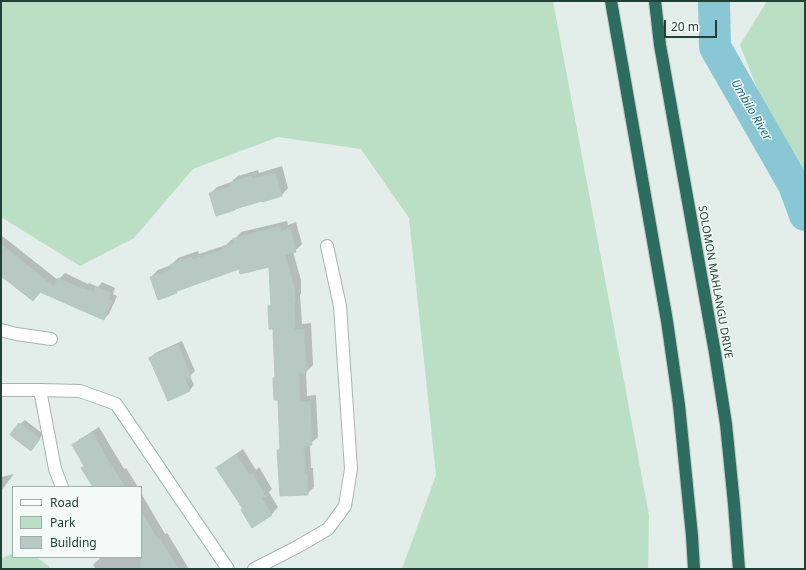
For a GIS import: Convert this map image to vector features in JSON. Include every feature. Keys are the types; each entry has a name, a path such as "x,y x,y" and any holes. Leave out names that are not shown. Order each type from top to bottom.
{"highway":[{"path":"611,1 667,321 678,397 694,569"},
{"name":"SOLOMON MAHLANGU DRIVE","path":"655,1 660,45 726,424 739,569"}],"lane":[{"path":"254,569 328,529 345,506 351,461 340,306 327,246"},
{"path":"1,330 16,334 51,339"},
{"path":"1,390 80,391 116,404 228,569"},
{"path":"40,390 55,469 62,486"}],"green space":[{"path":"1,1 553,1 649,515 648,569 402,569 436,475 409,218 361,149 278,137 193,169 134,238 80,266 1,217"},
{"path":"767,1 805,1 805,208 740,45"},
{"path":"12,554 12,558 37,558 49,566 50,569 1,569 1,559"}],"building":[{"path":"275,173 282,196 216,216 209,193 231,187 230,183 251,176 253,179"},
{"path":"280,227 281,231 290,228 296,252 285,255 294,287 295,330 304,330 306,373 299,373 300,402 310,402 312,445 304,446 305,474 307,474 308,495 280,496 277,450 280,450 278,400 274,400 273,378 275,378 273,329 269,329 268,306 271,306 269,267 240,274 239,269 177,291 177,293 158,300 150,277 172,269 170,265 191,257 193,260 223,249 223,246 235,243 233,239"},
{"path":"1,244 54,287 58,278 82,289 94,292 96,287 111,293 108,299 112,301 104,320 40,292 33,301 1,276"},
{"path":"178,345 191,376 185,379 190,391 168,401 149,358"},
{"path":"19,423 40,439 31,451 10,435"},
{"path":"92,433 124,486 92,486 81,468 84,466 72,445"},
{"path":"236,455 249,475 252,473 266,497 261,497 272,515 252,528 241,510 243,509 216,468"},
{"path":"142,514 158,540 160,539 178,569 141,569"}],"waterway":[{"name":"Umbilo River","path":"714,1 715,47 794,185 805,215"}]}
